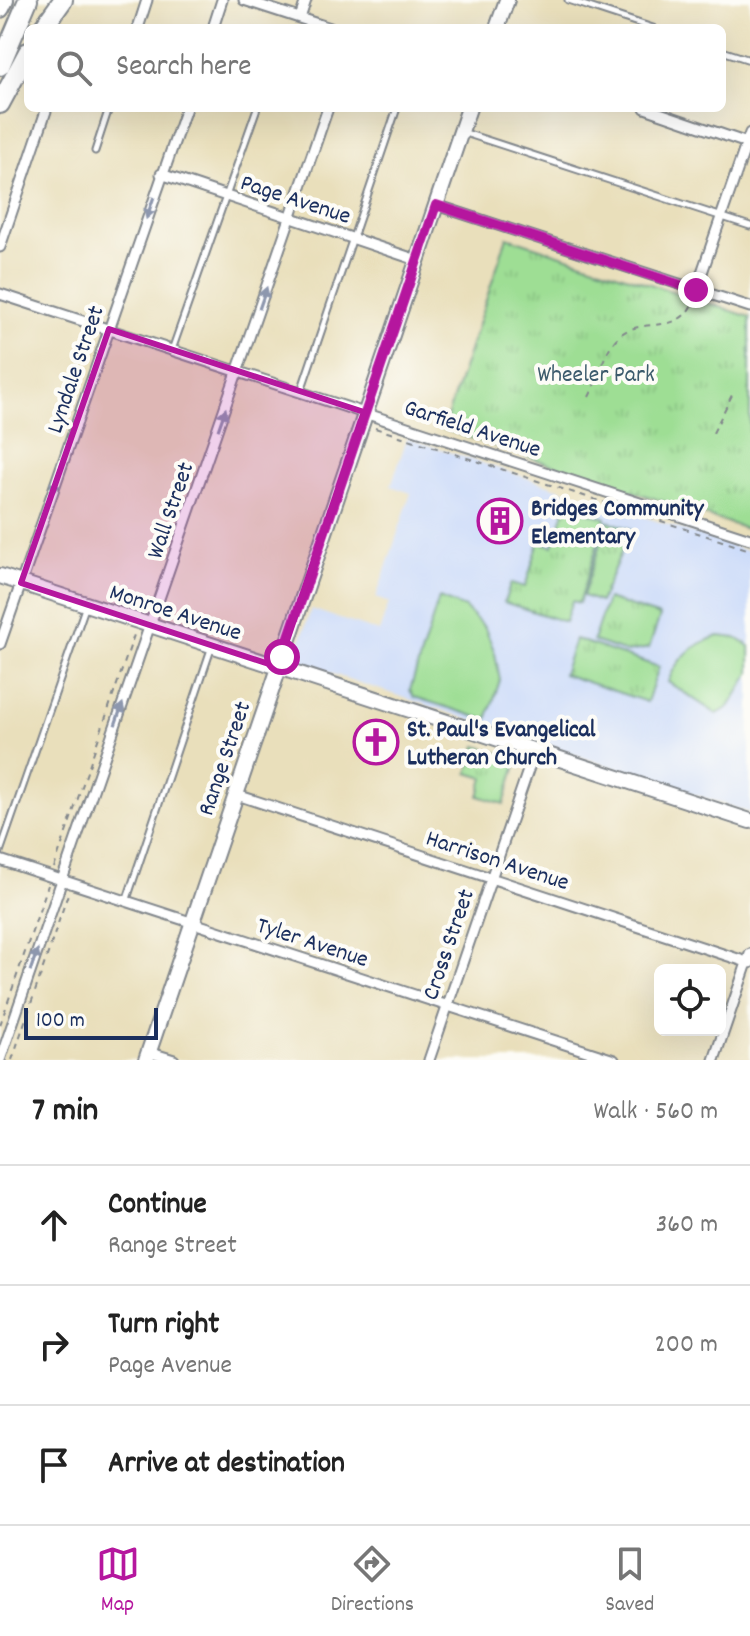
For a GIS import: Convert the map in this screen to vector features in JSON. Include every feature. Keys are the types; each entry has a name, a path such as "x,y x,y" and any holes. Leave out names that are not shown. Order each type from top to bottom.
{"highway":[{"path":"0,8 4,0"},
{"path":"0,66 28,0"},
{"path":"46,24 63,0"},
{"path":"0,104 24,59"}],"street":[{"path":"139,24 147,0"},
{"path":"214,24 222,0"},
{"path":"244,0 318,24"},
{"path":"300,18 306,0"},
{"path":"498,24 507,0"},
{"path":"0,247 46,112"},
{"name":"Lyndale Street","path":"0,644 184,112"},
{"name":"Wall Street","path":"0,1060 65,882 327,112"},
{"name":"Range Street","path":"147,1056 468,112"},
{"path":"658,112 749,140 695,295"},
{"name":"Page Avenue","path":"161,174 417,260"},
{"path":"436,205 695,295 750,307"},
{"name":"Garfield Avenue","path":"0,294 750,539"},
{"name":"Monroe Avenue","path":"0,576 750,821"},
{"name":"Cross Street","path":"429,1060 535,750"},
{"name":"Harrison Avenue","path":"234,794 749,959"},
{"name":"Tyler Avenue","path":"0,860 614,1060"},
{"path":"714,1060 749,959"},
{"path":"147,1056 174,1060"}],"lane":[{"path":"568,0 641,24"},
{"path":"726,52 750,60"},
{"path":"95,151 108,112"},
{"path":"172,350 256,112"},
{"path":"301,392 396,112"},
{"path":"461,131 750,226"},
{"path":"0,852 86,604"},
{"path":"126,902 213,645"}],"path":[{"path":"589,397 606,356 620,335 629,330 674,322 684,315 695,295"},
{"path":"713,433 732,395"},
{"path":"12,1060 69,894 65,882"}],"highlighted area":[{"path":"109,329 364,412 278,667 21,583"}],"shaded area":[{"path":"407,438 750,552 750,813 294,661 311,609 379,632 389,603 376,598 411,493 391,486"}],"green space":[{"name":"Wheeler Park","path":"507,237 750,317 750,530 443,429"},
{"path":"566,505 606,518 579,603 572,601 565,622 504,602 511,583 525,587 539,542 553,546"},
{"path":"608,521 631,529 600,602 583,596"},
{"path":"439,598 465,608 485,628 495,653 500,680 487,720 414,697 410,690"},
{"path":"607,599 660,616 649,648 627,652 593,641"},
{"path":"719,636 736,638 750,646 750,673 729,707 717,714 668,682 676,665 688,652"},
{"path":"575,639 659,667 647,702 563,674"},
{"path":"477,746 518,759 504,804 479,796 484,778 468,773"}],"place":[{"name":"Bridges Community Elementary","path":"500,521"},
{"name":"St. Paul's Evangelical Lutheran Church","path":"376,742"}],"route":[{"path":"282,657 436,205 696,290"}]}
